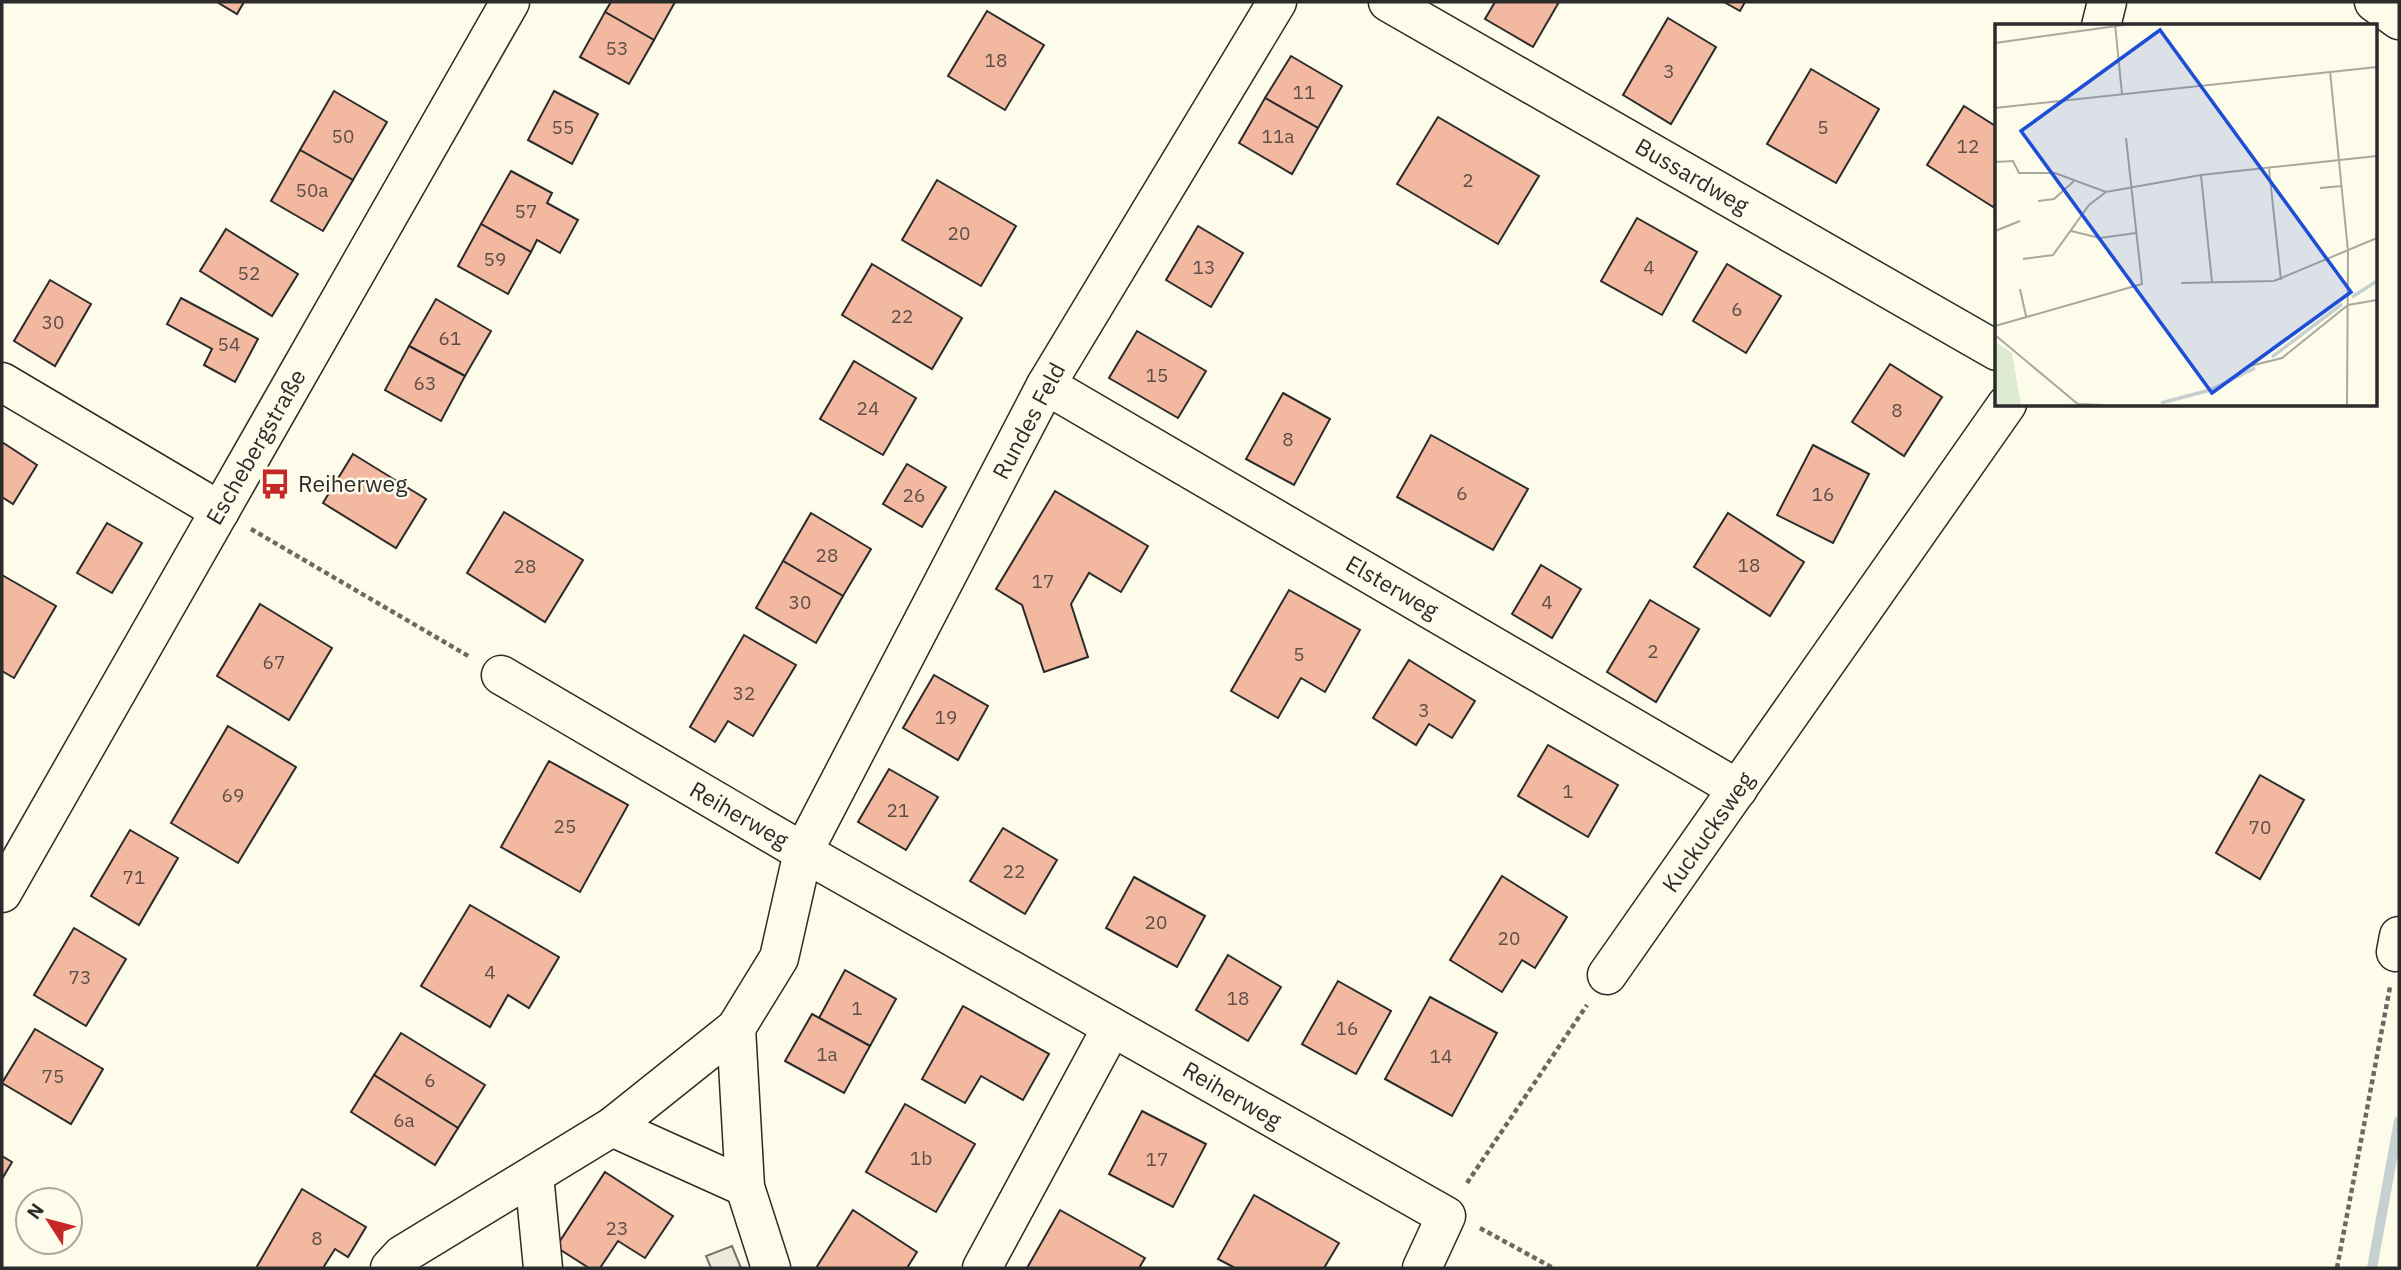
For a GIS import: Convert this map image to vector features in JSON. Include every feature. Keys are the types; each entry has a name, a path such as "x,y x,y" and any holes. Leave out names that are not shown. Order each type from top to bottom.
{"street":[{"name":"Eschebergstraße","path":"2,893 510,2"},
{"name":"Rundes Feld","path":"390,1268 401,1255 612,1127 736,1028 779,958 803,852 1046,385 1277,2"},
{"name":"Bussardweg","path":"1388,2 1995,350"},
{"path":"2102,24 2107,2"},
{"path":"2374,2 2399,20"},
{"path":"2,382 220,510"},
{"name":"Elsterweg","path":"1046,385 1738,789"},
{"name":"Kuckucksweg","path":"1607,975 2006,406"},
{"name":"Reiherweg","path":"501,675 803,852 1446,1216"},
{"path":"982,1268 1112,1027"},
{"path":"736,1028 746,1187 771,1268"},
{"path":"612,1127 746,1187"},
{"path":"534,1175 543,1268"},
{"path":"1422,1268 1446,1216"}],"path":[{"path":"220,510 501,675"},
{"path":"2337,1268 2398,944"},
{"path":"1553,1268 1482,1229 1446,1216 1607,975"}],"shaded area":[{"path":"732,1246 741,1268 711,1268 706,1256"}],"building":[{"path":"217,2 244,2 237,14"},
{"path":"611,2 675,2 654,40 605,12"},
{"path":"1495,2 1559,2 1533,47 1485,19"},
{"path":"1724,2 1745,2 1740,11"},
{"path":"987,11 1044,45 1005,110 948,76"},
{"path":"605,12 654,40 629,84 580,57"},
{"path":"1668,18 1716,47 1671,124 1623,95"},
{"path":"1291,56 1342,86 1318,128 1265,98"},
{"path":"1811,69 1879,109 1836,183 1767,144"},
{"path":"334,91 387,122 353,180 300,150"},
{"path":"554,91 598,114 572,164 528,140"},
{"path":"1265,98 1318,128 1292,174 1239,143"},
{"path":"1964,106 1995,126 1993,207 1927,165"},
{"path":"1438,117 1539,176 1498,244 1397,184"},
{"path":"300,150 353,180 323,231 271,201"},
{"path":"511,171 552,193 547,203 578,220 560,253 537,240 531,252 481,224"},
{"path":"937,180 1016,226 981,286 902,240"},
{"path":"1637,218 1697,252 1662,315 1601,281"},
{"path":"481,224 531,252 508,294 458,266"},
{"path":"1198,226 1243,253 1211,307 1166,280"},
{"path":"226,229 298,274 272,316 200,271"},
{"path":"872,264 962,318 932,369 842,315"},
{"path":"1727,264 1781,296 1746,353 1693,321"},
{"path":"50,280 91,304 55,366 14,341"},
{"path":"181,298 258,339 235,382 204,365 212,349 167,324"},
{"path":"436,299 491,331 465,376 409,346"},
{"path":"1137,331 1206,371 1178,418 1109,378"},
{"path":"409,346 465,376 441,421 385,390"},
{"path":"854,361 916,398 883,455 820,419"},
{"path":"1890,364 1942,397 1904,456 1852,422"},
{"path":"1283,393 1330,419 1294,485 1246,459"},
{"path":"1431,435 1528,489 1493,550 1397,497"},
{"path":"2,442 37,465 13,504 2,497"},
{"path":"1813,445 1869,474 1833,543 1777,515"},
{"path":"353,454 426,499 396,548 323,503"},
{"path":"907,464 946,487 922,527 883,504"},
{"path":"1055,491 1148,546 1121,592 1089,573 1071,604 1088,657 1044,672 1022,605 996,589"},
{"path":"504,512 583,560 545,622 467,573"},
{"path":"811,513 871,549 843,596 783,561"},
{"path":"1728,513 1804,562 1770,616 1694,567"},
{"path":"107,523 142,543 112,593 77,573"},
{"path":"783,561 843,596 816,643 756,608"},
{"path":"1541,565 1581,589 1552,638 1512,614"},
{"path":"2,575 56,606 14,678 2,671"},
{"path":"1289,590 1360,630 1325,692 1301,678 1278,718 1231,691"},
{"path":"1650,600 1699,629 1656,702 1607,672"},
{"path":"260,604 332,648 289,720 217,676"},
{"path":"744,635 796,665 753,736 728,721 715,742 690,727"},
{"path":"1409,660 1475,701 1452,738 1429,724 1416,745 1373,718"},
{"path":"934,675 988,706 958,760 903,728"},
{"path":"228,726 296,767 238,863 171,823"},
{"path":"1548,745 1618,785 1588,837 1518,796"},
{"path":"549,761 628,805 580,892 501,847"},
{"path":"889,769 938,797 906,850 858,822"},
{"path":"2260,775 2304,800 2260,879 2216,853"},
{"path":"1003,828 1057,860 1025,914 970,881"},
{"path":"130,830 178,858 139,925 91,896"},
{"path":"1502,876 1567,917 1535,968 1522,960 1502,992 1450,960"},
{"path":"1134,877 1205,916 1177,967 1106,928"},
{"path":"470,905 559,957 529,1008 508,995 490,1027 421,986"},
{"path":"74,928 126,959 86,1026 34,995"},
{"path":"1228,955 1281,987 1248,1041 1196,1010"},
{"path":"845,970 896,999 870,1046 819,1018"},
{"path":"1338,981 1391,1011 1356,1074 1302,1044"},
{"path":"1430,997 1497,1033 1452,1116 1385,1079"},
{"path":"963,1006 1049,1054 1023,1100 981,1076 965,1103 922,1079"},
{"path":"812,1014 870,1046 844,1093 785,1061"},
{"path":"35,1029 103,1069 71,1124 2,1083"},
{"path":"401,1033 485,1085 458,1128 374,1075"},
{"path":"374,1075 458,1128 435,1165 351,1112"},
{"path":"905,1104 975,1144 936,1212 866,1172"},
{"path":"1142,1111 1206,1144 1173,1207 1109,1174"},
{"path":"2,1156 12,1162 2,1179"},
{"path":"605,1172 673,1216 645,1258 618,1241 600,1268 589,1268 556,1247"},
{"path":"302,1189 366,1227 348,1257 335,1249 323,1268 256,1268"},
{"path":"1254,1195 1339,1243 1324,1268 1235,1268 1218,1259"},
{"path":"853,1210 917,1252 907,1268 816,1268"},
{"path":"1060,1210 1145,1258 1139,1268 1027,1268"}],"waterway":[{"path":"2372,1268 2399,1121"}],"place":[{"name":"Reiherweg","path":"275,484"}]}
